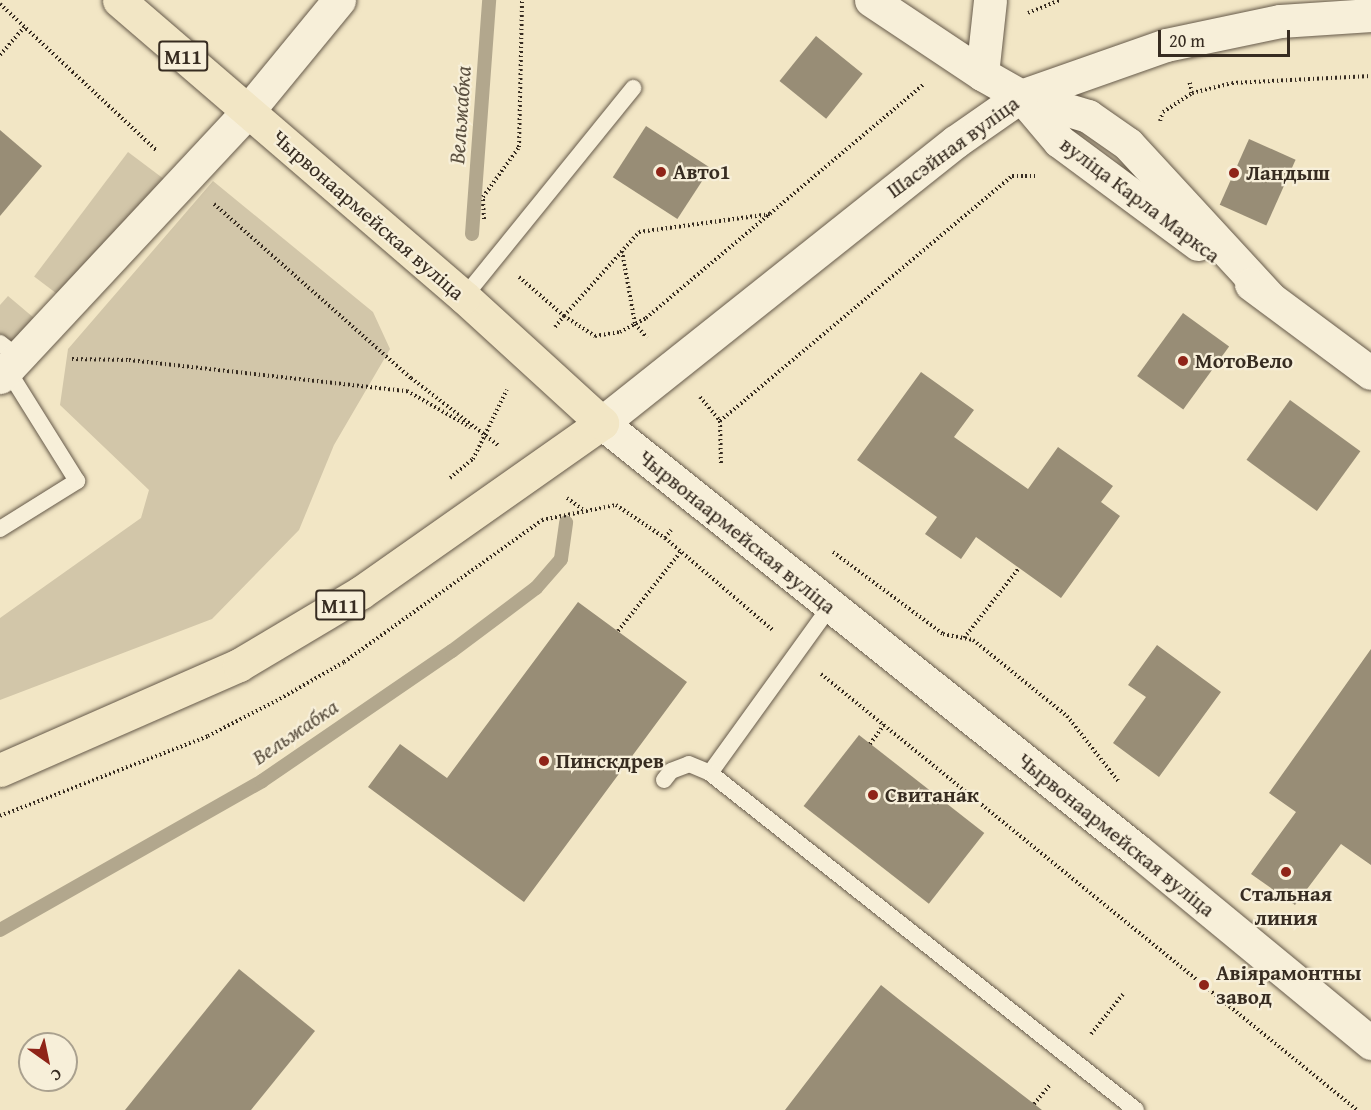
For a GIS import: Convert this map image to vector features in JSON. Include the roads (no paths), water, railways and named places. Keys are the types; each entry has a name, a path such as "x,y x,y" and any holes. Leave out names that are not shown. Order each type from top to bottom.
{"highway":[{"name":"Чырвонаармейская вуліца","path":"119,0 464,297 602,423"},
{"name":"М11","path":"0,770 239,665 360,593 602,423"}],"main road":[{"path":"6,362 247,112 339,0"},
{"path":"871,0 954,58 1021,96"},
{"path":"982,74 988,15"},
{"name":"Шасэйная вуліца","path":"602,423 954,142 1021,96 1179,42 1280,21 1371,15"},
{"name":"вуліца Карла Маркса","path":"1021,96 1088,116 1128,144 1269,297"},
{"name":"вуліца Карла Маркса","path":"1021,96 1059,141 1371,374"},
{"name":"Чырвонаармейская вуліца","path":"602,423 698,498 829,608 1129,844 1371,1043"}],"lane":[{"path":"464,297 633,88"},
{"path":"0,529 77,481 6,362"},
{"path":"710,773 829,608"},
{"path":"664,780 671,771 689,764 710,773 1137,1110"}],"waterway":[{"name":"Вельжабка","path":"472,234 489,0"},
{"name":"Вельжабка","path":"0,930 262,781 452,651 536,588 561,559 566,522"}],"place":[{"name":"Авто1","path":"661,172"},
{"name":"Ландыш","path":"1234,173"},
{"name":"МотоВело","path":"1183,361"},
{"name":"Пинскдрев","path":"544,761"},
{"name":"Свитанак","path":"873,795"},
{"name":"Стальная линия","path":"1286,872"},
{"name":"Авіярамонтны завод","path":"1204,985"}]}
